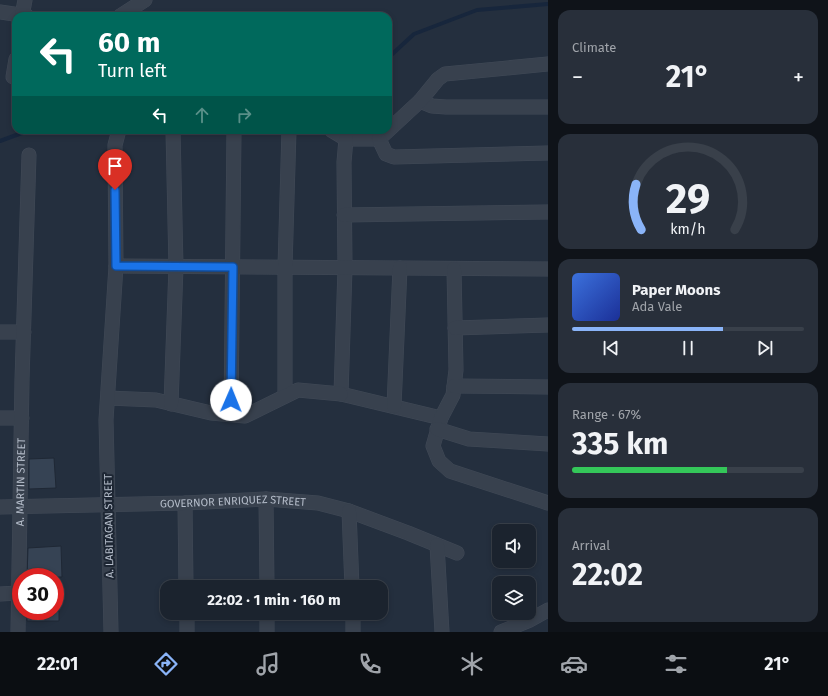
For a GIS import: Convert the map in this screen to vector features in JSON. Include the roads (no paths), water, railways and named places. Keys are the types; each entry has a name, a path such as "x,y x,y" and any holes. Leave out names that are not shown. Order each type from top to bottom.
{"street":[{"path":"24,12 25,0"},
{"path":"121,12 124,0"},
{"path":"126,12 145,0"},
{"path":"0,12 12,14"},
{"path":"392,126 420,101 438,79 445,74 548,64"},
{"path":"420,101 432,106 446,107 548,107"},
{"name":"A. LABITAGAN STREET","path":"111,632 106,420 116,266 115,145 118,134"},
{"path":"171,404 176,266 173,134"},
{"path":"231,414 234,134"},
{"path":"285,396 285,267 289,134"},
{"path":"338,134 346,139 378,139 384,134"},
{"path":"341,394 345,268 344,162 346,139"},
{"path":"378,139 386,154 394,157 548,153"},
{"name":"A. MARTIN STREET","path":"19,568 29,155"},
{"path":"344,215 548,212"},
{"path":"116,266 548,269"},
{"path":"394,406 400,268"},
{"path":"454,268 456,370 453,394 439,424 433,446 439,461 450,471 548,503"},
{"path":"455,328 548,325"},
{"path":"0,332 24,332"},
{"path":"454,386 548,387"},
{"path":"108,398 156,400 211,412 245,416 298,390 341,394 394,406 439,424 469,439 548,444"},
{"path":"0,418 22,418"},
{"path":"266,499 267,580"},
{"name":"GOVERNOR ENRIQUEZ STREET","path":"0,507 185,503 266,499 318,503 349,511 456,553"},
{"path":"185,503 186,580"},
{"path":"349,511 352,580"},
{"path":"437,545 442,632"},
{"path":"0,594 12,593"},
{"path":"501,632 530,620 548,610"},
{"name":"A. MARTIN STREET","path":"18,620 18,632"},
{"path":"187,620 187,632"},
{"path":"267,620 267,632"},
{"path":"352,620 353,632"}],"waterway":[{"path":"392,54 414,34 477,10 548,4"},
{"path":"0,141 19,134"}]}
